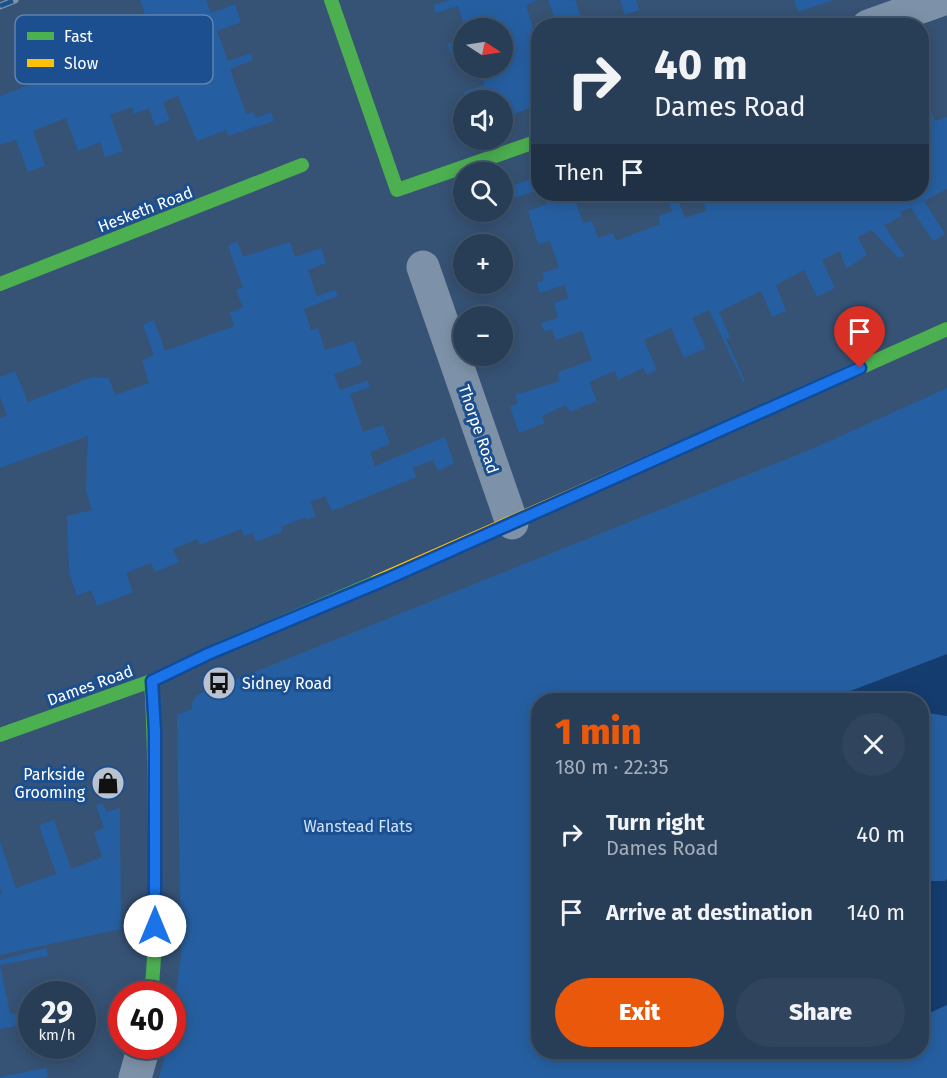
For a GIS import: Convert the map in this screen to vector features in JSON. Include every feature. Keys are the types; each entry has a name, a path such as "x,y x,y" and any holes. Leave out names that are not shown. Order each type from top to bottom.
{"main road":[{"path":"331,0 397,190 531,143"},
{"name":"Hesketh Road","path":"0,284 302,165"},
{"name":"Dames Road","path":"0,735 152,681 208,654 387,579 947,329"},
{"path":"152,681 155,731 152,981"}],"street":[{"path":"890,18 941,0"},
{"name":"Thorpe Road","path":"423,267 512,523"},
{"path":"135,1078 140,1059"}],"green space":[{"path":"140,0 206,0 211,13 235,4 241,22 217,31 228,61 251,53 253,60 230,69 246,114 253,112 256,118 271,112 274,121 228,136 226,130 197,141 178,96 163,102 170,120 155,126 149,108 134,114 132,107 110,115 123,151 105,157 100,142 78,151 66,118 33,131 45,166 28,172 16,140 0,145 0,96 31,84 213,84 213,15 145,15"},
{"path":"450,0 538,0 526,5 531,22 531,108 513,114 513,90 468,90 485,85 483,78 513,78 513,18 462,18 458,6 436,13 433,5"},
{"path":"548,0 575,0 581,18 554,18"},
{"path":"620,0 636,0 639,10 625,15"},
{"path":"794,0 833,0 798,12"},
{"path":"453,42 453,60 447,44"},
{"path":"931,112 935,121 947,117 947,189 929,198 929,113"},
{"path":"531,179 531,192 513,198 513,185"},
{"path":"546,201 575,201 583,223 592,221 598,238 613,233 616,241 660,224 658,217 672,211 668,201 679,201 685,218 706,211 703,201 924,201 945,234 933,241 911,208 900,212 902,216 884,225 905,256 898,258 872,230 858,237 867,255 846,269 840,251 822,260 835,288 817,297 804,270 776,285 786,311 772,317 761,291 719,312 730,337 726,339 745,381 743,382 709,310 692,318 706,348 684,358 671,328 644,340 657,370 647,375 643,368 618,380 615,371 589,382 597,401 570,412 566,405 542,416 545,423 519,433 510,407 518,403 515,395 560,381 558,372 592,360 582,331 556,340 552,329 544,331 541,323 558,318 554,303 568,298 565,285 540,293 537,283 544,280 542,273 559,268 550,241 538,244 528,211 547,204"},
{"path":"237,241 243,257 290,242 295,257 321,248 326,263 308,270 317,296 335,290 338,296 304,309 311,330 318,328 325,350 354,341 362,364 334,374 340,390 368,380 370,387 350,394 363,432 383,425 390,444 370,452 375,466 445,437 454,463 438,471 433,460 413,468 416,477 332,511 325,496 310,502 316,516 307,520 306,517 281,527 282,532 256,542 253,533 244,536 241,529 200,545 197,539 173,549 179,562 155,572 151,563 126,573 133,592 97,606 91,590 77,596 69,572 67,516 92,510 86,490 88,436 0,468 0,418 7,415 0,397 0,377 15,371 28,402 92,377 109,378 115,395 149,383 142,360 154,355 143,325 154,320 165,351 234,326 230,313 243,307 236,290 243,287 228,246"},
{"name":"Wanstead Flats","path":"947,388 947,1078 159,1078 164,1059 186,1059 186,981 178,981 181,957 177,715 192,709 192,703 197,695 812,449"},
{"path":"103,803 106,812 120,808 121,929 0,955 0,894 2,893 0,842 16,888 56,874 39,825 54,820 71,869 102,857 94,832 104,828 96,805"},
{"path":"46,948 48,956 0,965 0,960"},
{"path":"0,965 10,1014 18,1012 18,1026 0,1029"},
{"path":"46,1068 48,1077 0,1078 0,1077"}],"shaded area":[{"path":"947,654 947,716 929,713 929,693 842,693"},
{"path":"947,879 947,1005 929,1013 929,881"}],"railway":[{"path":"0,6 15,0"}],"traffic: fast":[{"path":"331,0 397,190 531,143"},
{"path":"0,284 302,165"},
{"path":"669,453 947,329"},
{"path":"0,735 151,681 376,582"},
{"path":"151,681 155,773 153,981"}],"traffic: slow":[{"path":"376,582 669,453"}],"place":[{"name":"Sidney Road","path":"219,683"},
{"name":"Parkside Grooming","path":"108,783"}],"route":[{"path":"155,926 155,731 152,681 208,654 387,579 860,368"}]}
